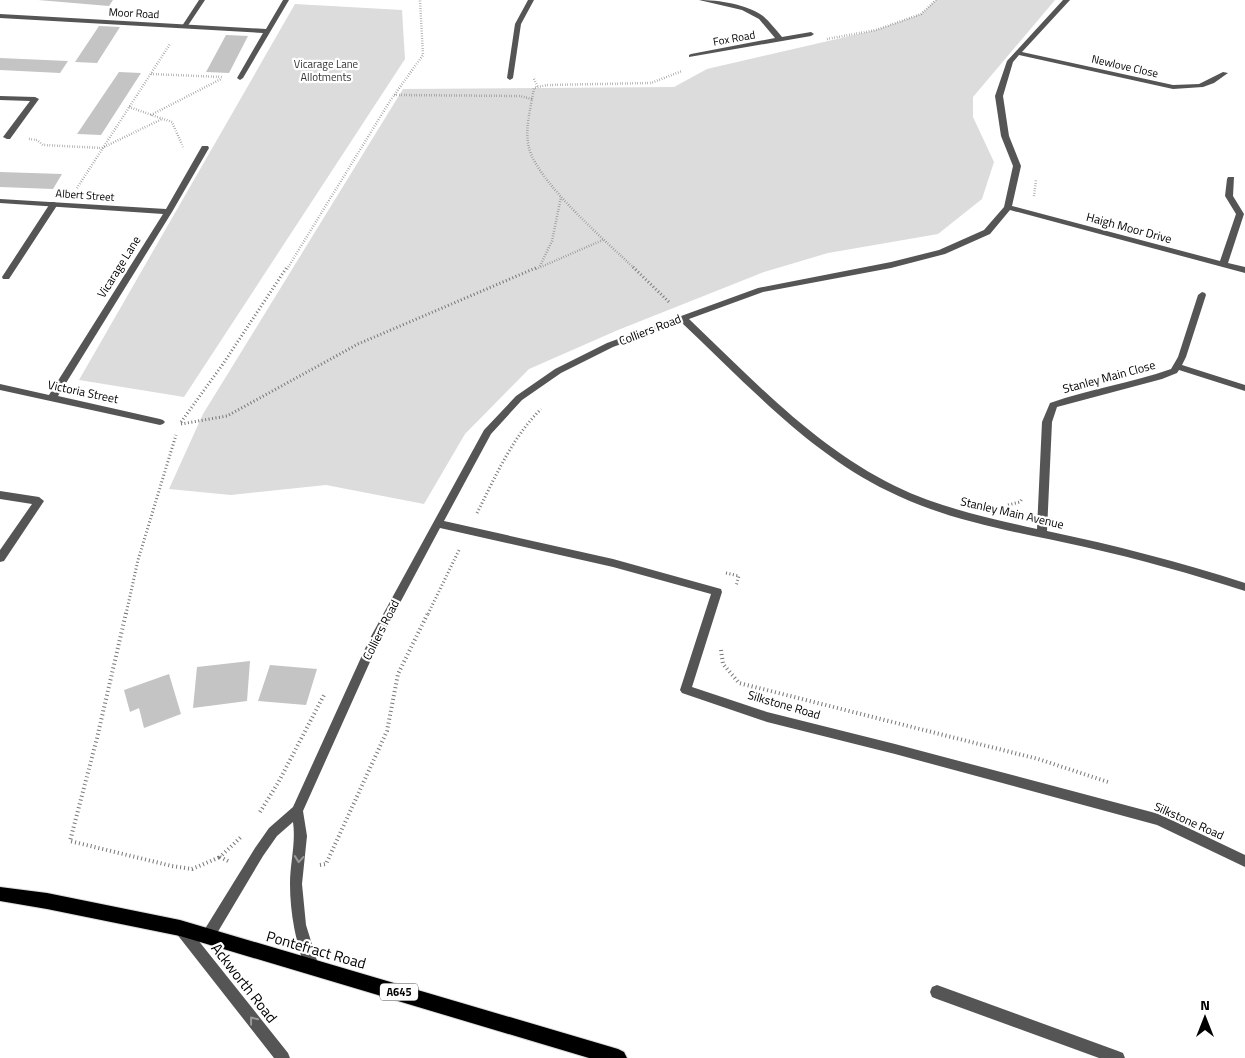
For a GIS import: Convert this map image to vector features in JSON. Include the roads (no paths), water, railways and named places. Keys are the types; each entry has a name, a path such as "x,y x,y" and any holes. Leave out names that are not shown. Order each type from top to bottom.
{"main road":[{"name":"Pontefract Road","path":"0,894 47,901 180,928 618,1058"}],"street":[{"path":"183,26 202,0"},
{"path":"240,78 286,0"},
{"path":"510,78 518,24 531,0"},
{"name":"Fox Road","path":"702,0 744,9 761,18 780,40"},
{"name":"Colliers Road","path":"208,936 273,832 297,811 373,643 488,432 519,398 558,371 602,350 682,318 761,290 890,265 942,252 987,232 1008,207 1017,166 1005,136 998,96 1010,61 1067,0"},
{"name":"Moor Road","path":"0,16 268,31"},
{"name":"Fox Road","path":"691,56 811,34"},
{"name":"Newlove Close","path":"1018,53 1173,87 1196,88 1211,82 1225,73"},
{"path":"0,98 36,99 7,137"},
{"name":"Vicarage Lane","path":"52,398 168,212 205,148"},
{"path":"1223,264 1240,214 1229,196 1231,179"},
{"name":"Albert Street","path":"0,201 168,212"},
{"path":"6,277 54,204"},
{"name":"Haigh Moor Drive","path":"1008,207 1245,270"},
{"path":"1202,295 1177,366 1245,388"},
{"name":"Stanley Main Avenue","path":"682,318 762,393 840,459 893,489 960,515 1178,566 1245,587"},
{"name":"Stanley Main Close","path":"1042,533 1047,422 1052,405 1087,394 1151,380 1174,371 1177,366"},
{"name":"Victoria Street","path":"0,387 160,422"},
{"path":"0,495 39,501 0,558"},
{"name":"Silkstone Road","path":"438,524 584,556 676,579 717,592 686,690 768,717 1159,820 1245,861"},
{"path":"297,811 301,836 296,884 300,925 312,967"},
{"name":"Ackworth Road","path":"180,928 283,1058"},
{"path":"937,992 1118,1058"}],"park label":[{"name":"Vicarage Lane Allotments","path":"326,70"}]}
